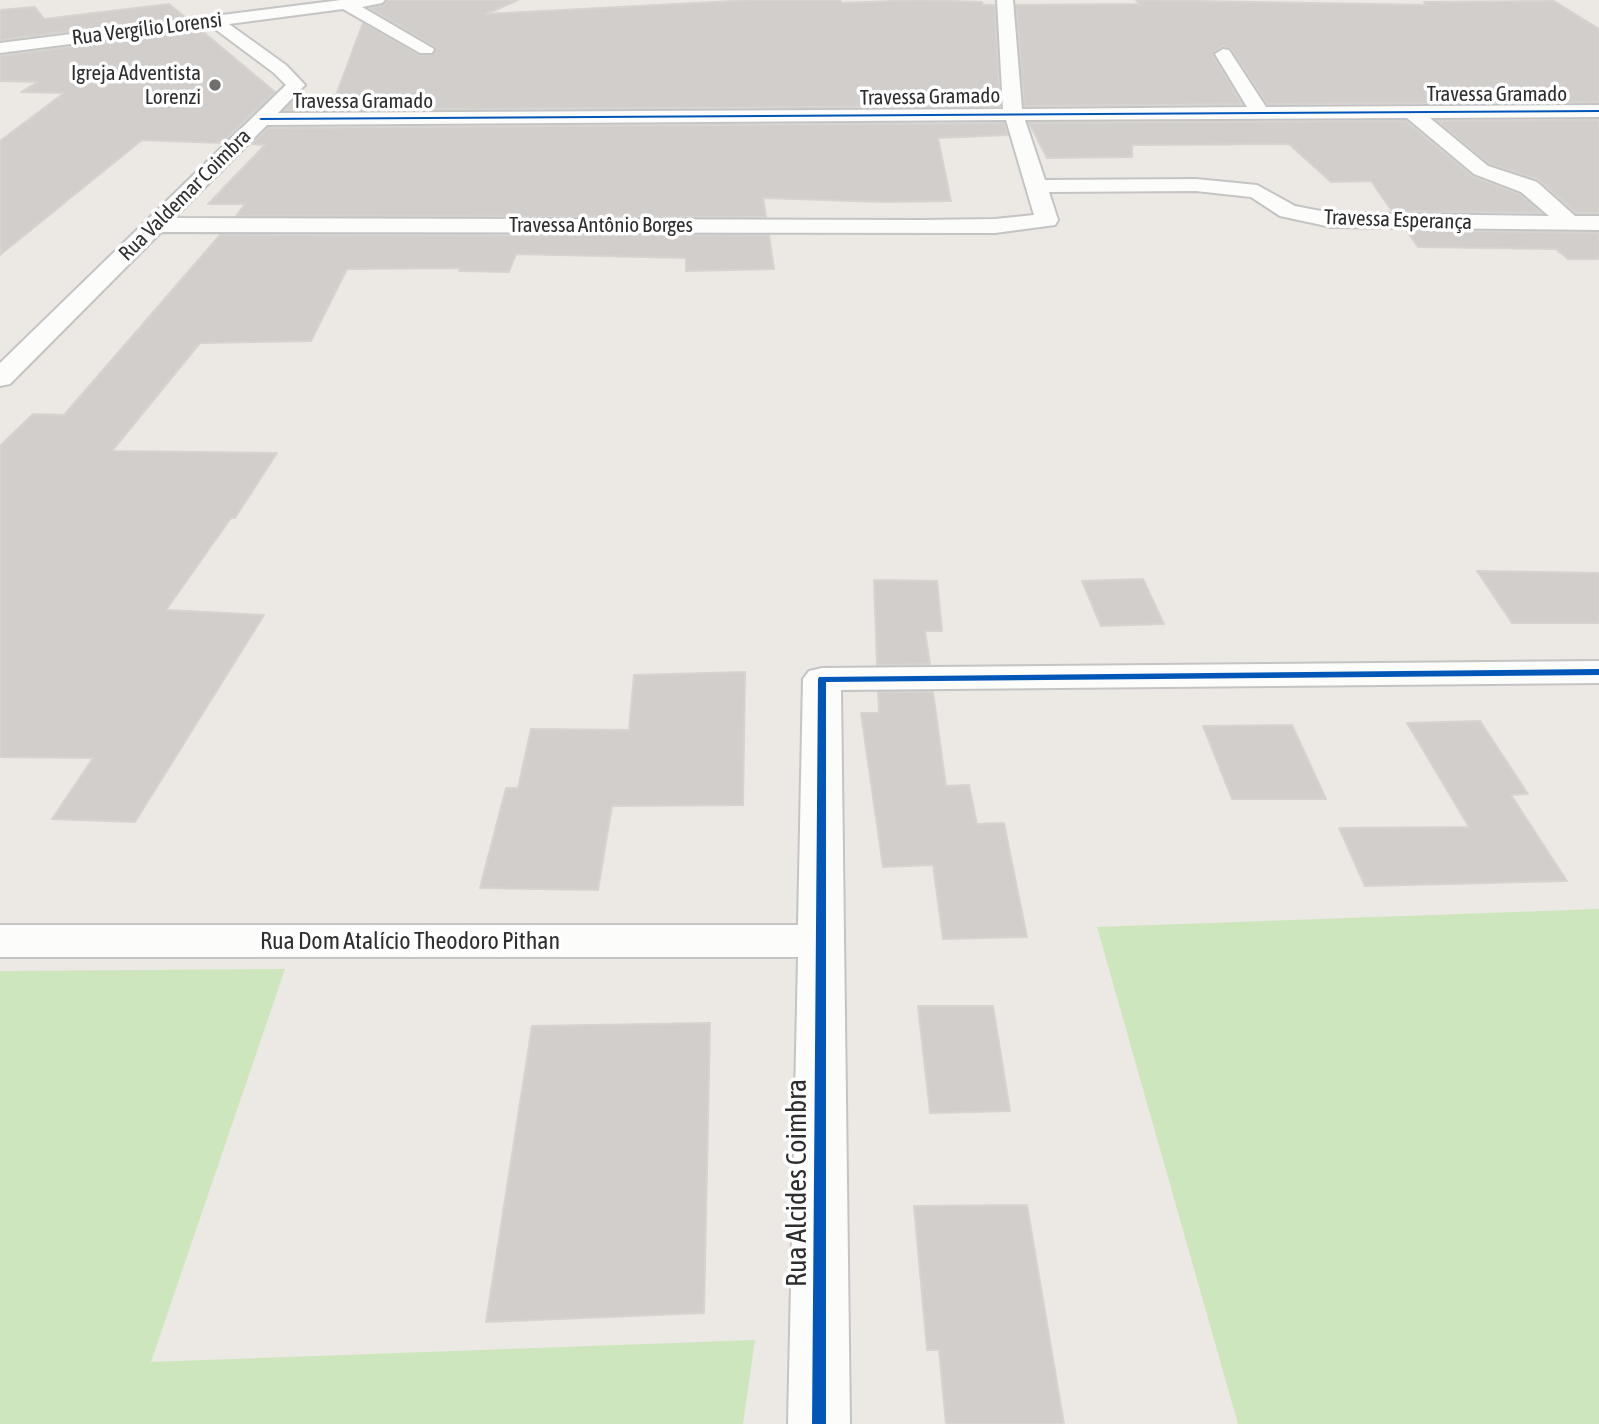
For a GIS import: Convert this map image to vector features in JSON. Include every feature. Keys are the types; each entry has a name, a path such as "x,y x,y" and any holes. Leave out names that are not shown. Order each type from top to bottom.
{"street":[{"name":"Rua Vergílio Lorensi","path":"0,48 377,0"},
{"path":"1005,0 1013,113 1036,186"},
{"path":"346,4 426,49"},
{"name":"Rua Valdemar Coimbra","path":"0,378 296,85 280,69 215,20"},
{"path":"20,61 50,41"},
{"path":"1223,54 1260,113"},
{"name":"Travessa Gramado","path":"261,119 1599,111"},
{"path":"1412,112 1481,170 1529,187 1570,223"},
{"name":"Travessa Esperança","path":"1036,186 1196,185 1257,191 1288,211 1331,220 1599,223"},
{"name":"Travessa Antônio Borges","path":"154,225 995,226 1047,220 1036,186"},
{"name":"Rua Alcides Coimbra","path":"819,1424 822,680 1599,672"},
{"name":"Rua Dom Atalício Theodoro Pithan","path":"0,942 821,941"}],"green space":[{"path":"1599,909 1599,1424 1238,1424 1097,927"},
{"path":"285,969 151,1362 755,1340 743,1424 0,1424 0,971"}],"building":[{"path":"388,0 518,0 486,14 752,0 840,0 842,3 919,0 982,2 983,5 995,5 1000,106 284,110 299,95 336,95 363,23 419,55 434,54 435,47 369,8 383,6"},
{"path":"1136,0 1427,5 1424,2 1554,1 1599,29 1599,102 1267,104 1231,49 1223,46 1213,55 1242,104 1024,106 1016,5 1140,4"},
{"path":"169,4 185,17 0,40 0,10 35,7 44,19"},
{"path":"201,30 275,92 222,143 142,140 0,255 0,141 64,93 21,92 38,82 0,81 0,56"},
{"path":"1599,120 1599,213 1576,213 1538,179 1489,164 1437,121"},
{"path":"1406,121 1472,176 1520,194 1542,213 1392,211 1371,181 1331,182 1289,144 1132,145 1132,157 1047,158 1029,123"},
{"path":"1004,123 1008,135 938,138 951,201 763,198 766,217 236,216 245,204 208,204 265,145 252,144 268,128"},
{"path":"1406,230 1599,233 1599,259 1568,259 1556,249 1418,247"},
{"path":"220,235 769,235 774,269 686,271 686,258 516,254 509,272 459,271 461,268 347,269 311,341 200,343 112,451 277,453 235,518 231,518 166,610 264,615 135,822 52,819 93,758 0,757 0,446 33,414 64,415"},
{"path":"1477,571 1599,573 1599,623 1512,623"},
{"path":"1143,579 1164,624 1101,626 1082,581"},
{"path":"874,580 937,581 942,631 925,631 930,664 877,665"},
{"path":"745,672 743,805 612,806 598,890 480,888 506,788 518,788 531,729 629,730 634,675"},
{"path":"878,692 933,692 946,786 969,785 977,824 1004,823 1027,937 943,939 933,865 883,867 861,713 879,713"},
{"path":"1480,721 1528,794 1511,795 1567,881 1365,886 1339,828 1469,827 1407,723"},
{"path":"1292,725 1326,799 1232,799 1203,726"},
{"path":"918,1006 993,1006 1010,1111 930,1113"},
{"path":"710,1023 704,1313 486,1322 532,1026"},
{"path":"1027,1205 1064,1424 946,1424 939,1350 927,1350 914,1206"}],"cycle path":[{"path":"261,119 1599,111"},
{"path":"819,1424 822,679 1599,672"}],"place":[{"name":"Igreja Adventista Lorenzi","path":"215,85"}]}
